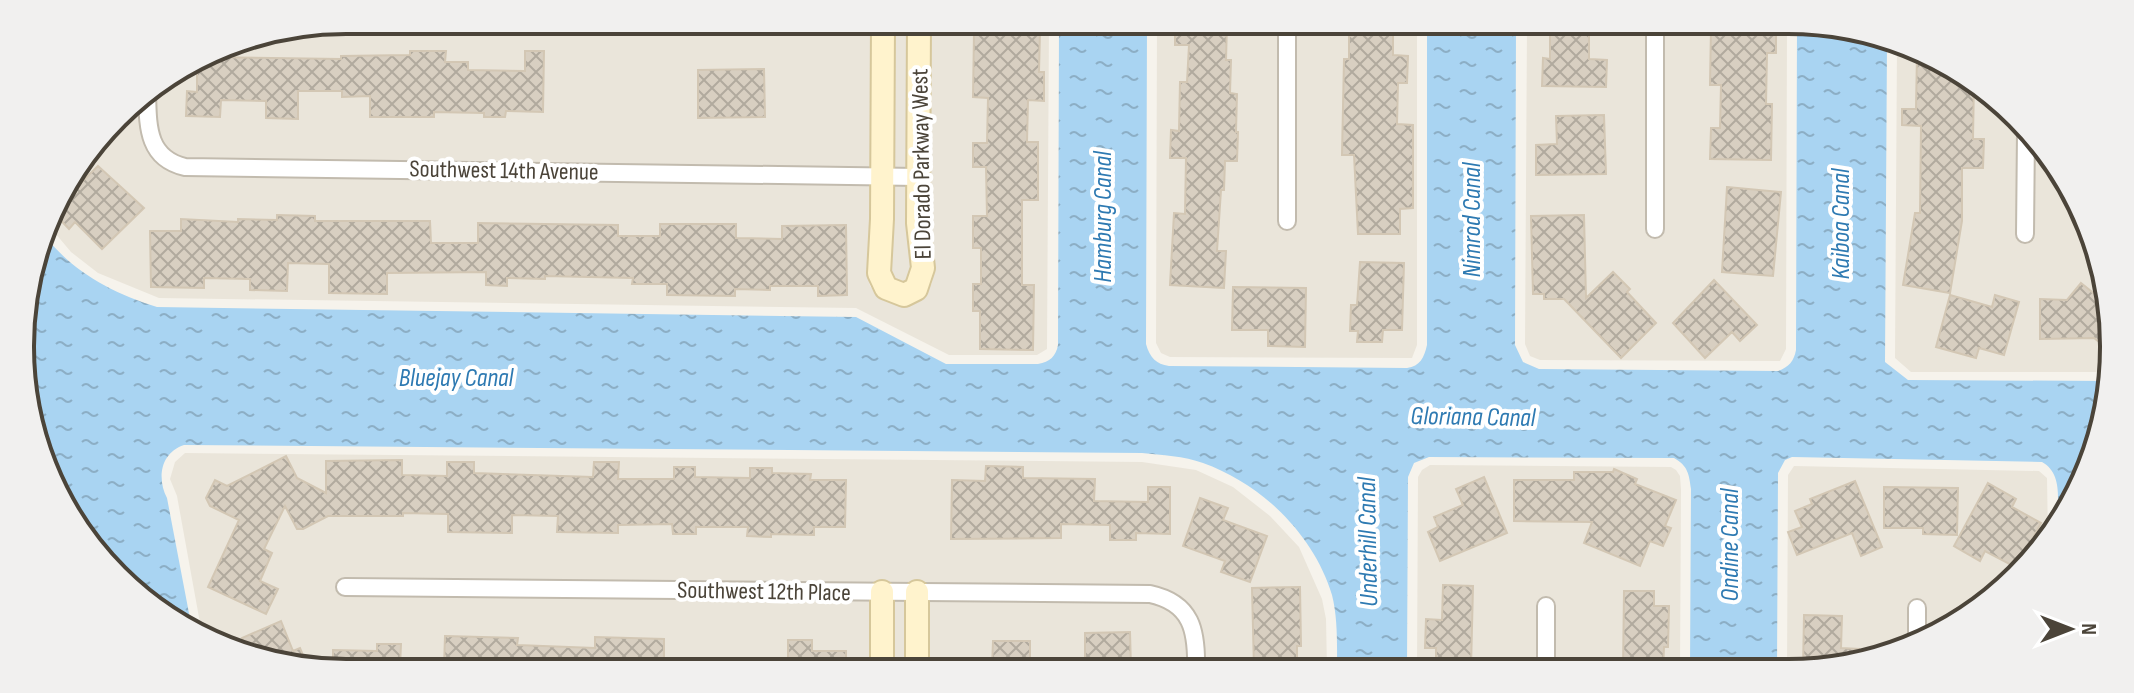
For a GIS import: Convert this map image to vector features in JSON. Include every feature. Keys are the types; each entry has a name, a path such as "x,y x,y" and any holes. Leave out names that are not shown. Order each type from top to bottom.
{"street":[{"name":"El Dorado Parkway West","path":"883,34 879,273 881,284 896,294 904,295 916,289 921,279 919,34"},
{"path":"1287,34 1287,221"},
{"path":"1655,34 1655,229"},
{"name":"Southwest 14th Avenue","path":"147,106 148,127 157,149 172,164 185,167 918,177"},
{"path":"2025,234 2026,145"},
{"name":"Southwest 12th Place","path":"345,587 1150,594 1166,598 1179,606 1190,620 1196,659"},
{"path":"882,592 882,659"},
{"path":"917,592 917,659"},
{"path":"1546,606 1546,659"},
{"path":"1917,608 1917,631"}],"shaded area":[{"path":"346,34 872,34 871,219 867,272 870,286 877,295 892,303 914,303 924,297 932,283 934,269 930,222 930,34 1049,34 1047,349 1037,355 949,355 856,308 159,298 98,273 71,252 56,233 76,190 112,140 140,112 190,76 227,58 266,45 306,37"},
{"path":"895,34 907,34 907,223 911,268 910,276 903,285 894,281 890,272 894,220"},
{"path":"1157,34 1417,34 1417,345 1412,358 1170,357 1161,353 1156,343"},
{"path":"1527,34 1787,34 1786,349 1780,361 1540,360 1530,356 1525,344"},
{"path":"1897,54 1926,66 1978,99 2022,140 2047,173 2068,208 2083,246 2094,286 2100,346 2098,372 1911,372 1895,358"},
{"path":"185,453 1142,462 1196,470 1233,487 1270,516 1299,547 1322,599 1327,659 929,659 928,582 905,582 906,659 893,659 893,582 871,583 871,659 346,659 286,653 246,642 200,623 177,496 170,479 175,462"},
{"path":"1430,465 1671,467 1676,470 1680,476 1681,490 1680,659 1417,659 1418,477"},
{"path":"1794,466 2039,471 2047,478 2048,519 2022,553 1994,581 1926,627 1848,653 1787,659 1788,475"}],"water":[{"path":"1059,34 1147,34 1146,344 1154,360 1169,366 1407,368 1418,363 1427,345 1427,34 1516,34 1515,345 1523,362 1539,369 1778,371 1790,363 1796,350 1797,34 1848,40 1887,51 1885,362 1908,380 2098,381 2083,447 2058,503 2054,474 2042,462 1792,457 1785,460 1778,473 1777,659 1690,659 1691,489 1687,471 1674,458 1429,457 1414,463 1408,477 1407,659 1337,659 1332,595 1324,573 1313,552 1283,514 1246,484 1225,472 1188,459 1142,453 184,445 165,460 162,483 190,617 140,581 112,553 76,503 58,466 45,427 37,387 34,346 40,286 52,244 94,280 157,307 856,317 946,364 1038,364 1049,360 1058,345"}],"building":[{"path":"974,34 1040,34 1039,72 1044,72 1044,101 1028,100 1027,142 1038,142 1038,200 1022,200 1022,285 1034,285 1033,350 980,349 980,311 973,311 973,284 981,284 981,248 973,248 973,216 987,216 986,167 973,167 973,143 987,143 988,98 973,97"},
{"path":"1175,34 1227,34 1226,60 1231,60 1230,93 1237,94 1238,132 1237,161 1225,161 1224,190 1221,190 1217,251 1226,251 1224,288 1170,285 1174,213 1185,214 1186,158 1170,158 1171,130 1179,131 1180,82 1187,82 1189,45 1175,45"},
{"path":"1349,34 1393,34 1393,55 1408,56 1407,83 1398,83 1397,124 1413,125 1413,208 1400,209 1400,234 1358,234 1354,155 1342,155 1344,59 1349,59"},
{"path":"1550,34 1589,34 1589,59 1607,60 1606,87 1542,86 1543,58 1550,59"},
{"path":"1711,34 1776,34 1776,53 1767,53 1766,104 1772,104 1771,160 1710,159 1711,128 1720,128 1721,85 1710,85"},
{"path":"410,51 446,51 445,62 468,62 468,70 525,71 525,51 544,51 543,112 506,111 505,117 484,117 484,113 434,112 434,117 370,117 370,96 342,97 342,91 298,91 298,119 266,118 266,101 221,100 220,117 186,116 187,91 197,92 197,72 229,57 341,59 341,56 410,55"},
{"path":"1917,62 1974,96 1973,139 1984,139 1983,168 1962,168 1962,221 1950,293 1903,285 1915,213 1920,213 1921,126 1902,125 1902,109 1916,109"},
{"path":"764,69 765,117 698,118 698,70"},
{"path":"1604,115 1606,174 1536,175 1536,145 1557,144 1556,116"},
{"path":"98,166 144,208 102,249 75,222 69,229 61,220 80,183"},
{"path":"1727,187 1781,192 1773,276 1722,272"},
{"path":"277,215 315,216 315,221 430,221 431,243 478,243 478,223 618,225 618,236 660,236 660,224 736,224 736,238 782,239 782,226 846,225 847,295 818,296 818,286 770,286 770,290 735,289 735,296 667,295 667,284 632,284 633,278 545,276 545,279 507,278 507,286 486,285 486,272 387,273 387,294 329,293 329,264 288,263 287,291 250,290 250,279 204,278 204,288 151,287 150,231 181,231 181,219 238,222 238,219 277,220"},
{"path":"1584,215 1586,298 1613,272 1656,323 1621,358 1564,299 1544,299 1544,294 1533,294 1531,216"},
{"path":"1360,262 1404,263 1402,330 1383,330 1382,342 1357,342 1358,331 1350,331 1351,305 1357,305"},
{"path":"1714,280 1757,325 1740,341 1732,332 1705,358 1673,323"},
{"path":"2081,283 2095,295 2100,343 2094,338 2040,339 2040,299 2067,300"},
{"path":"1233,287 1306,288 1305,347 1268,346 1268,330 1232,330"},
{"path":"1950,295 1992,307 1995,295 2019,302 2004,355 1979,348 1976,358 1936,347"},
{"path":"286,456 297,478 326,493 326,461 402,460 402,475 447,476 447,462 474,462 474,473 593,477 594,462 619,462 618,479 674,479 674,467 695,467 695,477 750,478 750,468 772,468 772,473 811,474 810,480 846,480 845,527 814,527 814,535 771,534 771,537 747,536 748,527 696,527 696,534 673,534 672,524 618,525 618,533 557,532 558,516 512,515 512,533 448,532 448,514 403,513 403,516 328,516 297,529 285,506 264,549 272,553 260,581 278,589 266,614 208,587 239,520 210,506 206,498 215,480 227,486"},
{"path":"986,466 1023,467 1023,478 1095,479 1094,501 1148,502 1148,487 1170,487 1170,534 1136,533 1136,540 1110,540 1110,525 1061,524 1061,538 951,539 952,480 985,481"},
{"path":"1614,469 1637,479 1635,484 1676,500 1665,526 1671,528 1663,546 1650,541 1640,566 1584,543 1592,522 1514,521 1514,480 1574,480 1574,472 1613,472"},
{"path":"1484,477 1507,533 1440,561 1428,532 1438,527 1434,517 1463,505 1456,489"},
{"path":"1855,481 1882,547 1861,556 1852,533 1797,555 1788,532 1802,527 1795,511 1812,504 1810,499"},
{"path":"1988,483 2016,499 2012,507 2041,523 2031,542 2010,565 1985,551 1980,561 1954,546"},
{"path":"1884,487 1958,488 1957,535 1923,534 1923,528 1884,528"},
{"path":"1200,498 1228,508 1223,520 1267,536 1250,582 1221,572 1225,561 1183,546"},
{"path":"1443,585 1473,586 1471,659 1436,659 1436,648 1425,648 1426,619 1442,620"},
{"path":"1300,587 1301,646 1297,646 1297,659 1254,659 1252,588"},
{"path":"1624,591 1654,591 1654,606 1669,606 1668,647 1664,647 1663,659 1623,659"},
{"path":"1804,615 1842,616 1841,648 1859,650 1803,658"},
{"path":"281,621 293,651 300,648 303,656 266,648 242,638"},
{"path":"1130,632 1131,659 1085,659 1085,633"},
{"path":"445,636 518,638 517,645 595,648 595,637 664,639 664,659 444,659"},
{"path":"788,640 812,640 812,651 846,651 846,659 788,659"},
{"path":"993,641 1030,641 1030,659 992,659"},
{"path":"377,644 401,644 400,659 333,658 333,650 377,651"}],"water label":[{"name":"Hamburg Canal","path":"1102,217"},
{"name":"Nimrod Canal","path":"1471,220"},
{"name":"Kaiboa Canal","path":"1840,224"},
{"name":"Bluejay Canal","path":"456,377"},
{"name":"Gloriana Canal","path":"1473,416"},
{"name":"Underhill Canal","path":"1367,542"},
{"name":"Ondine Canal","path":"1729,545"}]}
